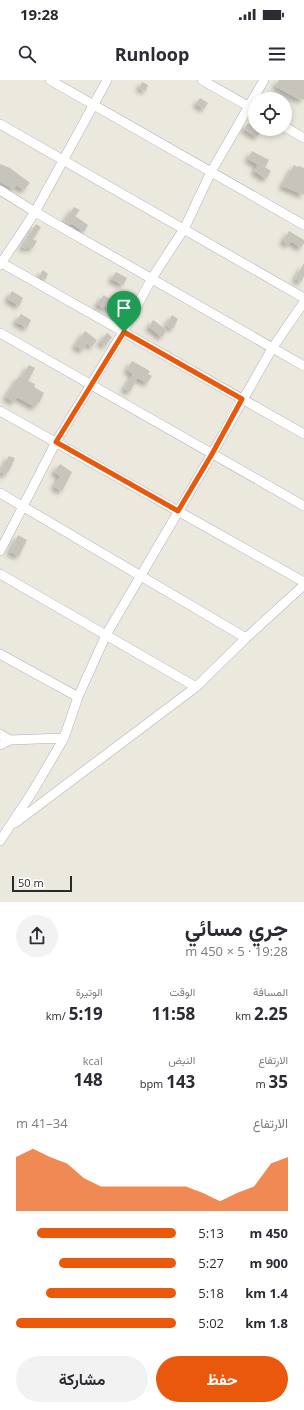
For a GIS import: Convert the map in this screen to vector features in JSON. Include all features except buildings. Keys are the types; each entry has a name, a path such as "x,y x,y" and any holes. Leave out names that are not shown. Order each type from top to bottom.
{"street":[{"path":"50,80 304,225"},
{"path":"107,80 35,212 0,264 304,434"},
{"path":"202,80 248,106"},
{"path":"259,92 264,80"},
{"path":"0,551 24,507 56,442 124,332 152,278 184,229 211,172 248,114"},
{"path":"0,124 304,298"},
{"path":"292,131 304,138"},
{"path":"0,190 35,212 304,366"},
{"path":"0,841 64,738 78,697 106,635 212,454 242,399 273,347 304,302"},
{"path":"0,333 304,506"},
{"path":"0,410 304,582"},
{"path":"0,493 246,638"},
{"path":"0,574 196,687"},
{"path":"9,827 196,687 246,638 304,585"},
{"path":"0,654 78,697"},
{"path":"0,734 10,740"},
{"path":"0,745 10,740 64,738"}],"route":[{"path":"124,332 242,399 212,454 178,511 56,442 124,332"}]}
